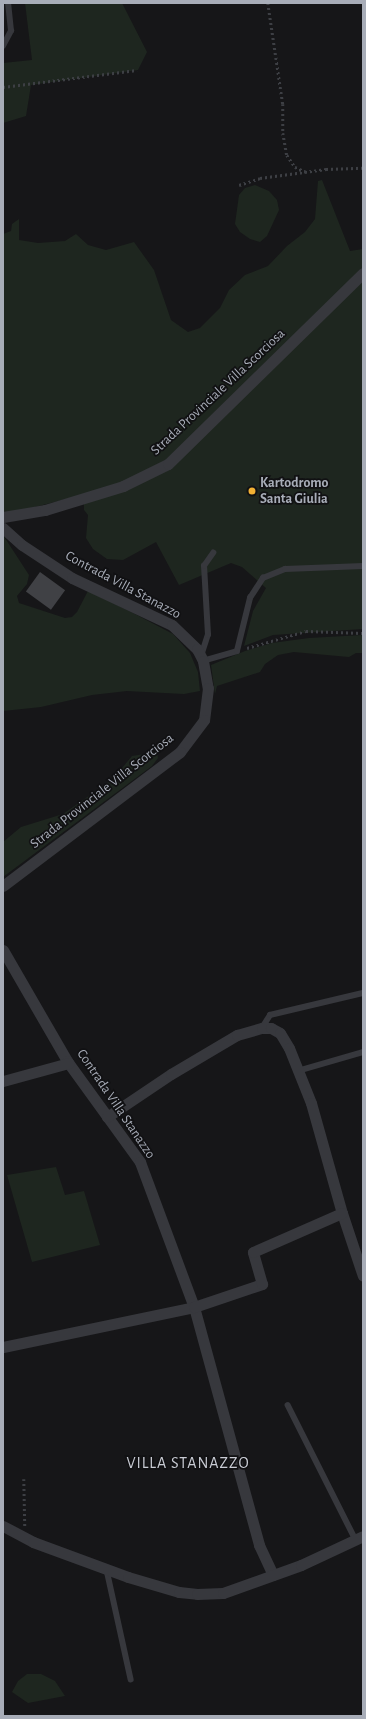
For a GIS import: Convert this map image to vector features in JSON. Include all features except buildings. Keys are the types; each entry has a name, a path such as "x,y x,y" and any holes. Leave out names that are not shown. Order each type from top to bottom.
{"street":[{"name":"Strada Provinciale Villa Scorciosa","path":"3,517 44,510 123,486 168,464 363,273"},
{"name":"Contrada Villa Stanazzo","path":"3,528 22,545 72,578 172,625 197,648 202,659"},
{"name":"Strada Provinciale Villa Scorciosa","path":"3,886 180,752 204,720 208,688 202,659"},
{"name":"Contrada Villa Stanazzo","path":"3,950 68,1063 140,1162 194,1307 259,1545 273,1575"},
{"path":"107,1117 171,1074 237,1035 262,1028 271,1028 280,1033 311,1103 342,1213 363,1276"},
{"path":"3,1082 68,1063"},
{"path":"3,1347 194,1307 262,1284 253,1252 342,1213"},
{"path":"3,1526 24,1537 107,1569 179,1592 197,1594 223,1593 273,1575 360,1538"}],"lane":[{"path":"3,46 11,31 8,3"},
{"path":"213,553 204,566 208,635 202,659 237,651 250,598 263,578 285,569 363,566"},
{"path":"262,1028 270,1015 363,993"},
{"path":"298,1071 363,1052"},
{"path":"288,1405 360,1538"},
{"path":"107,1569 131,1678"}],"path":[{"path":"268,3 283,104 283,133 287,155 295,167 306,172"},
{"path":"3,86 137,70"},
{"path":"239,185 260,178 306,172 363,168"},
{"path":"237,651 306,632 363,633"},
{"path":"24,1479 26,1506 24,1537"}],"shaded area":[{"path":"25,3 122,3 147,52 138,70 31,85 26,116 3,123 3,63 32,60"},
{"path":"322,180 350,251 363,249 363,269 170,462 122,485 3,515 3,234 11,231 12,224 19,219 19,240 38,243 65,241 76,234 88,245 106,250 134,242 154,270 171,320 188,332 200,328 220,308 229,290 245,275 268,266 287,246 305,232 315,219 318,181"},
{"path":"255,185 269,191 277,200 279,210 267,236 260,242 250,239 240,232 235,224 239,195 245,188"},
{"name":"Kartodromo Santa Giulia","path":"363,278 363,629 273,635 244,646 253,611 266,588 242,567 231,563 179,585 156,542 123,560 107,559 93,549 86,538 88,515 84,510 84,501 169,466"},
{"path":"3,535 29,575 27,584 17,596 19,603 65,618 72,617 77,612 88,591 173,634 190,653 198,672 200,691 184,694 127,691 92,695 41,707 3,711"},
{"path":"363,635 363,653 356,653 349,657 294,652 278,655 265,664 260,672 217,686 215,694 211,665 245,651 272,643 309,638"},
{"path":"157,752 158,758 152,766 3,877 3,842 21,827 63,814 113,779 132,756"},
{"path":"56,1167 65,1195 84,1191 100,1245 32,1262 7,1175"},
{"path":"27,1674 41,1674 55,1681 65,1696 28,1703 12,1692 18,1681"}],"place":[{"name":"Kartodromo Santa Giulia","path":"252,491"}],"district":[{"name":"VILLA STANAZZO","path":"188,1463"}]}
